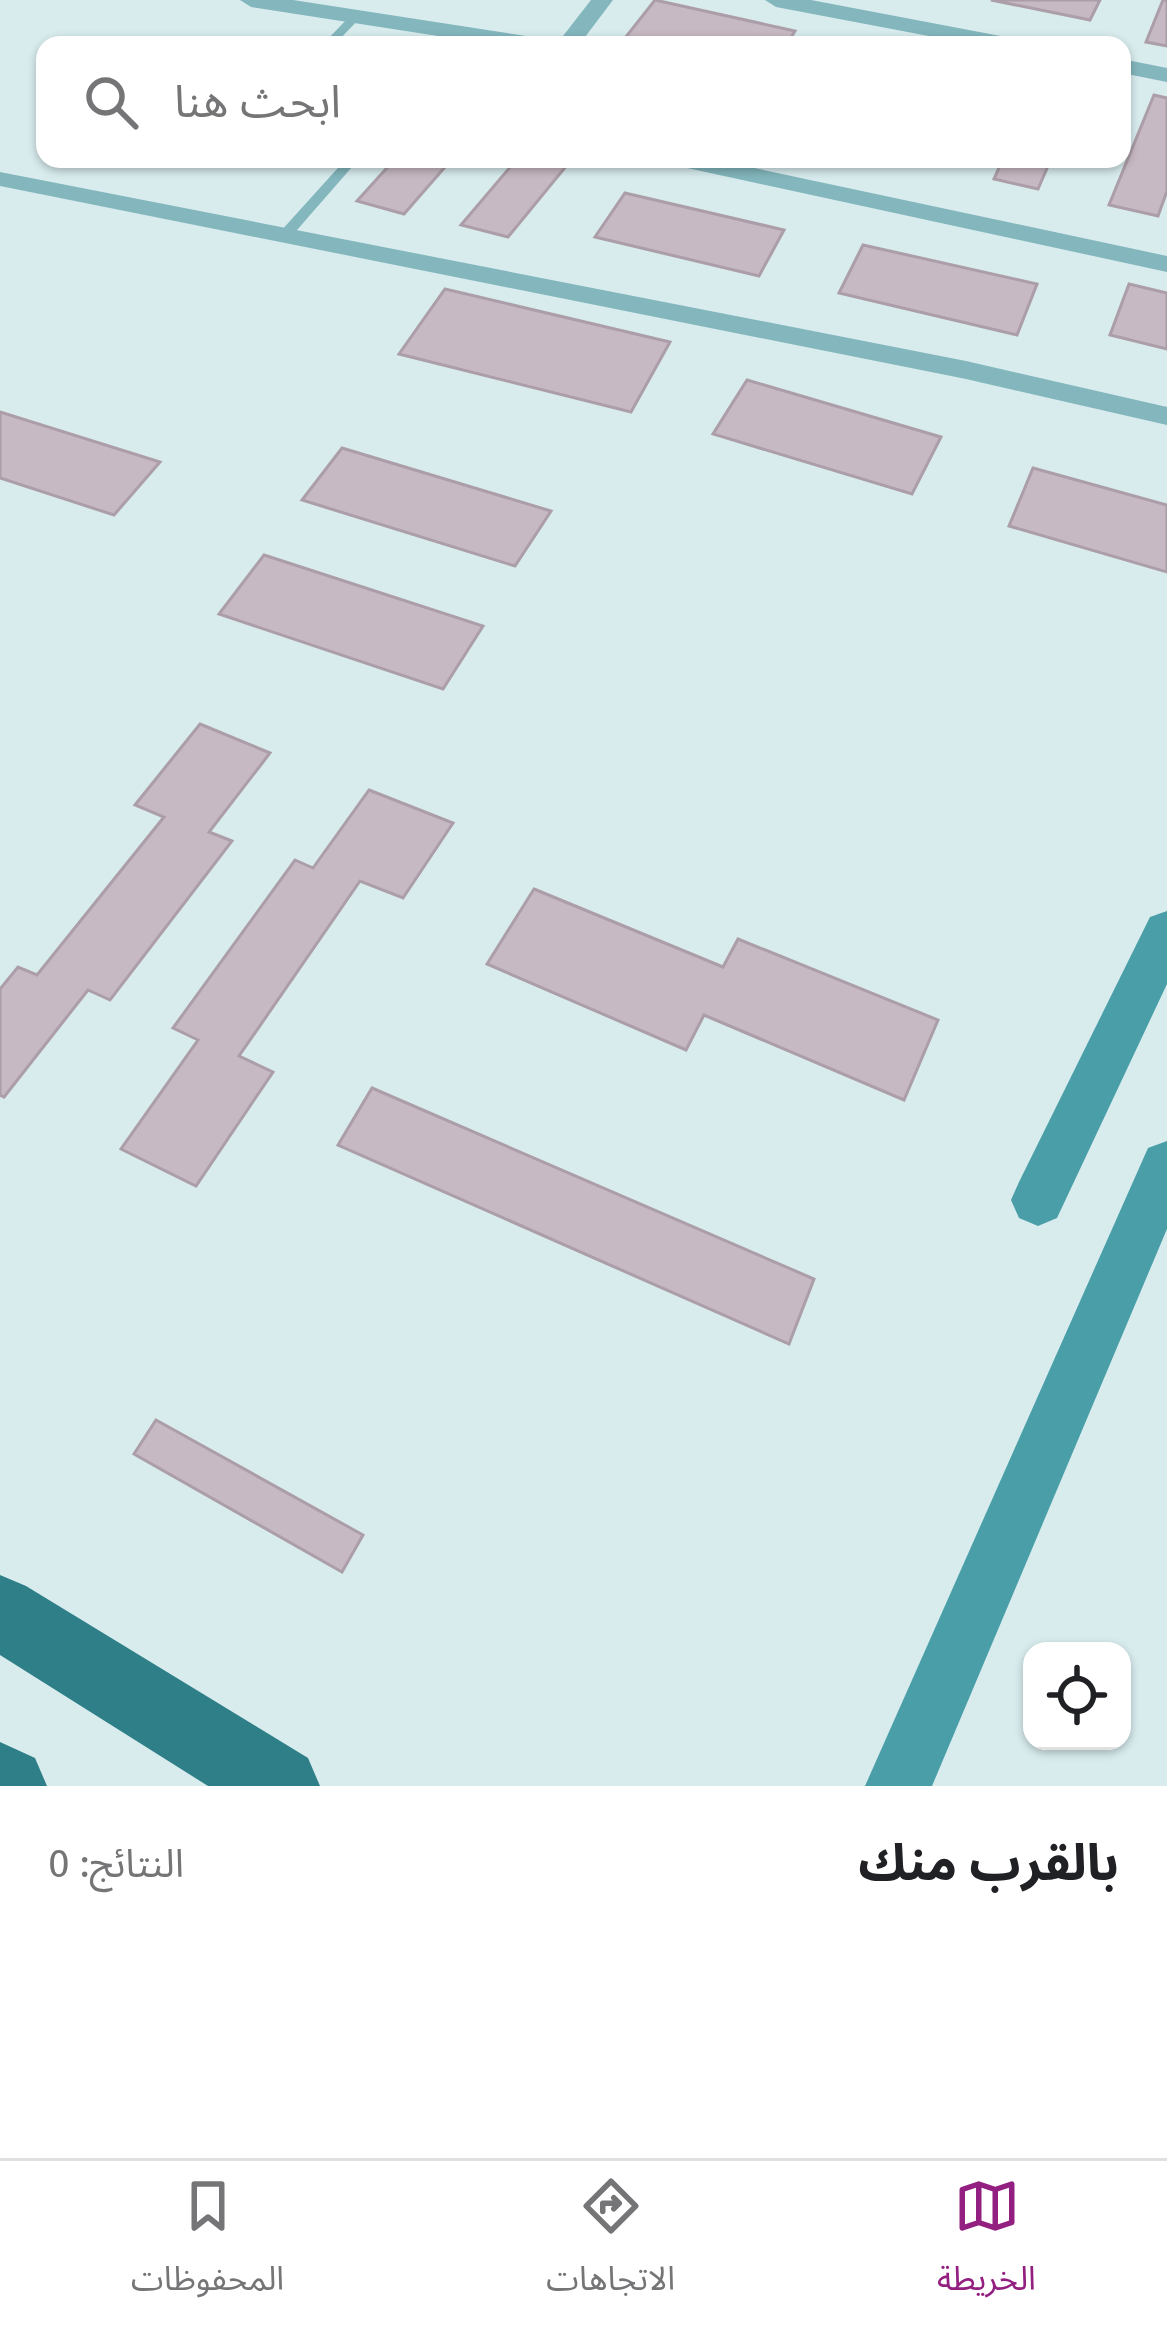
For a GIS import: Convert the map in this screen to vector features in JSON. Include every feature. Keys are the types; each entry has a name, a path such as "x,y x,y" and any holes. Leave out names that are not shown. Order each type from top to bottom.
{"highway":[{"path":"0,1612 280,1786"}],"main road":[{"path":"1038,1200 1167,932"},
{"path":"898,1786 1167,1166"}],"street":[{"path":"251,0 482,36"},
{"path":"574,36 602,0"},
{"path":"776,0 964,36"},
{"path":"1131,68 1167,75"},
{"path":"720,168 1167,264"},
{"path":"0,179 966,370 1167,416"}],"lane":[{"path":"337,36 356,16"},
{"path":"285,236 344,168"}],"building":[{"path":"655,0 795,31 792,36 627,36"},
{"path":"991,0 1100,0 1090,20"},
{"path":"1167,0 1167,46 1146,42"},
{"path":"1154,95 1167,98 1167,191 1158,216 1109,205 1124,168 1131,168 1131,151"},
{"path":"387,168 444,168 404,214 357,201"},
{"path":"509,168 565,168 508,237 461,225"},
{"path":"999,168 1047,168 1038,189 994,179"},
{"path":"625,193 784,230 759,276 595,237"},
{"path":"863,245 1037,284 1017,335 839,293"},
{"path":"1129,284 1167,293 1167,349 1110,335"},
{"path":"445,289 670,342 631,412 399,354"},
{"path":"747,380 941,437 912,494 713,434"},
{"path":"0,412 160,462 114,515 0,478"},
{"path":"342,448 551,511 515,566 302,500"},
{"path":"1033,468 1167,505 1167,572 1009,526"},
{"path":"264,555 483,626 443,689 219,614"},
{"path":"200,724 270,753 209,832 232,841 110,1000 88,990 4,1097 0,1095 0,989 18,967 37,975 164,817 135,805"},
{"path":"369,790 453,823 403,898 360,881 239,1056 273,1072 196,1186 121,1149 198,1040 173,1028 295,860 313,868"},
{"path":"534,889 723,967 738,939 938,1020 904,1100 704,1015 686,1050 487,964"},
{"path":"372,1088 814,1279 789,1344 338,1145"},
{"path":"156,1420 363,1535 342,1572 134,1454"}]}
